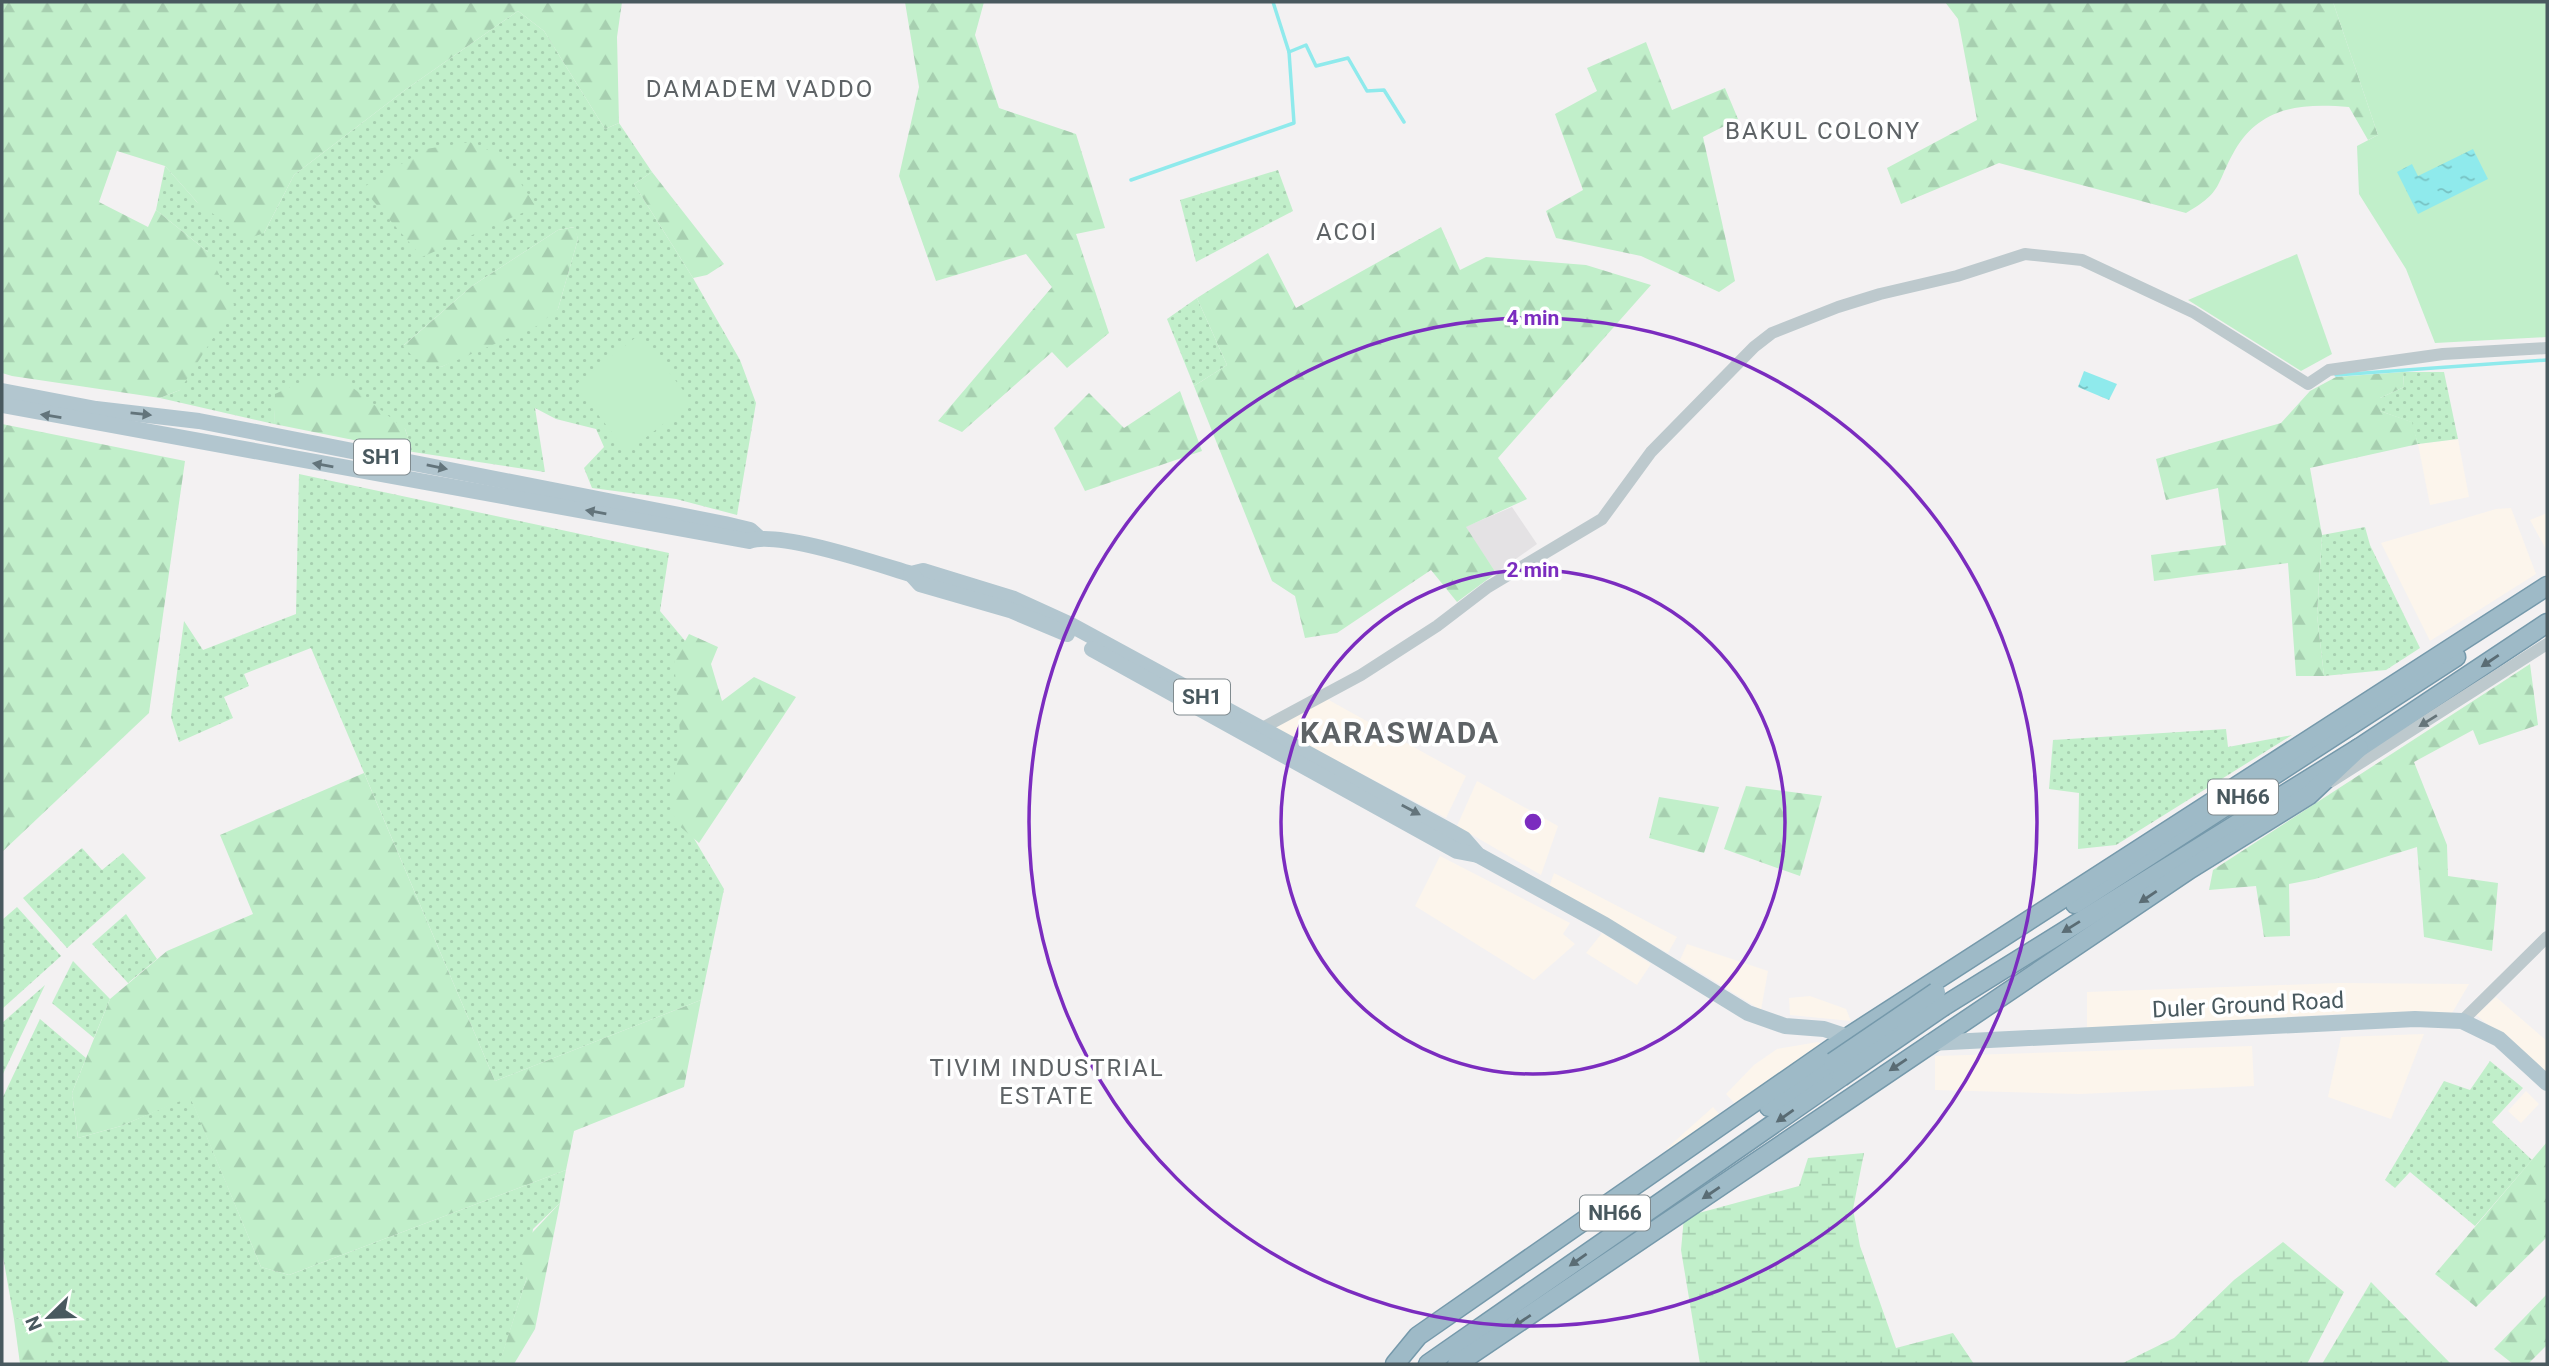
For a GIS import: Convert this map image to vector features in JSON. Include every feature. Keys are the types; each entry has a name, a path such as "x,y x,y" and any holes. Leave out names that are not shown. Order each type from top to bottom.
{"highway":[{"path":"1396,1364 1418,1336 1847,1037 2547,586"},
{"name":"NH66","path":"1396,1364 2187,834 2547,598"},
{"name":"NH66","path":"1940,999 2359,748 2547,623"},
{"path":"1457,1364 2189,869 2309,795 2359,748"},
{"path":"1903,1002 1930,1043"},
{"path":"1847,1037 1875,1081"},
{"name":"NH66","path":"1428,1364 1837,1070"}],"main road":[{"name":"SH1","path":"2,390 96,409 215,424 725,524 750,530 758,538"},
{"name":"SH1","path":"2,405 749,541 758,538 826,551 911,574 923,571 1014,599 1071,625 1254,732 1464,839 1478,855 1605,925 1748,1013 1785,1026 1824,1029 1847,1037"},
{"path":"186,440 190,420"},
{"path":"213,445 215,424"},
{"name":"Duler Ground Road","path":"1930,1043 2415,1019 2462,1021 2499,1039 2547,1083"}],"street":[{"path":"1254,732 1360,675 1437,626 1488,587 1602,519 1651,452 1754,347 1772,333 1880,294 1957,276 2025,254 2082,260 2193,312 2308,384 2329,370 2443,354 2547,348"},
{"path":"2309,795 2547,644"},
{"path":"2462,1021 2547,937"}],"shaded area":[{"path":"2458,439 2469,497 2430,505 2418,444"},
{"path":"1512,507 1537,544 1496,573 1465,527"},
{"path":"2511,508 2536,574 2430,641 2381,543 2496,509"},
{"path":"2547,513 2547,551 2530,520"},
{"path":"1327,699 1466,776 1446,818 1271,726"},
{"path":"1477,781 1558,826 1541,875 1457,826"},
{"path":"1440,856 1570,923 1563,934 1575,944 1534,980 1415,906"},
{"path":"1554,873 1677,937 1668,953 1549,887"},
{"path":"1602,933 1651,964 1637,985 1586,953"},
{"path":"1687,944 1768,971 1761,1010 1680,960"},
{"path":"2339,983 2469,984 2452,1013 2338,1014 2087,1029 2087,992"},
{"path":"1810,996 1846,1009 1851,1021 1790,1015 1789,998"},
{"path":"2496,997 2547,1041 2547,1073 2476,1015"},
{"path":"2424,1034 2391,1119 2328,1097 2341,1037"},
{"path":"1818,1042 1824,1046 1738,1107 1726,1094 1754,1065 1777,1049"},
{"path":"2252,1046 2254,1086 2080,1094 1935,1090 1935,1056"},
{"path":"2526,1091 2539,1104 2521,1123 2508,1111"},
{"path":"1713,1107 1723,1118 1672,1155 1667,1148"}],"green space":[{"path":"2,2 622,2 617,37 619,123 605,129 544,31 518,11 405,90 294,175 264,233 247,239 197,202 165,166 117,151 99,202 148,227 156,210 208,252 234,305 180,390 160,398 12,376 2,373"},
{"path":"905,2 984,2 975,35 999,108 1076,134 1105,228 1076,234 1109,333 1067,368 1052,352 962,432 938,421 1052,287 1026,254 936,281 899,176 919,87"},
{"path":"1945,2 2333,2 2378,135 2368,140 2349,107 2315,106 2284,110 2257,124 2245,135 2213,193 2186,213 1999,163 1901,204 1887,168 1977,120 1958,19"},
{"path":"2333,2 2547,2 2547,337 2435,343 2406,269 2359,194 2357,146 2378,135"},
{"path":"518,11 544,31 605,129 619,123 652,172 634,184 740,360 756,403 737,515 676,499 592,488 584,468 604,447 596,429 556,419 535,408 545,472 413,452 405,429 276,394 274,424 160,398 180,390 208,252 156,210 165,166 197,202 264,233 294,175 405,90","holes":["574,227 578,239 558,309 441,367 404,345 472,286 558,230"]},
{"path":"1646,42 1672,110 1725,88 1738,119 1703,137 1735,281 1719,292 1641,256 1556,238 1546,211 1583,190 1555,114 1597,91 1587,68"},
{"path":"470,142 504,157 536,207 422,257 362,188 426,149"},
{"path":"1278,170 1293,211 1196,262 1180,200"},
{"path":"652,172 724,264 707,275 693,278 634,184"},
{"path":"575,227 578,239 558,309 537,326 441,367 414,358 403,346 472,286 558,230"},
{"path":"1441,227 1460,270 1486,257 1586,265 1651,285 1498,458 1527,499 1466,527 1496,573 1457,602 1431,570 1337,633 1305,638 1295,596 1272,581 1194,386 1227,365 1197,298 1268,253 1296,308"},
{"path":"2297,254 2332,354 2301,371 2188,300"},
{"path":"1197,298 1227,365 1194,386 1167,319"},
{"path":"640,334 692,402 627,452 575,385"},
{"path":"2403,372 2444,372 2458,439 2418,444 2411,422 2380,411 2380,398 2404,387"},
{"path":"2403,372 2404,387 2380,398 2380,411 2412,422 2418,444 2310,468 2322,535 2317,615 2324,676 2296,676 2288,563 2154,581 2151,555 2226,545 2218,488 2166,500 2156,459 2281,423 2310,391 2336,377"},
{"path":"305,380 343,380 405,429 413,452 274,424 275,394"},
{"path":"1180,391 1202,451 1085,491 1054,428 1089,393 1124,428"},
{"path":"2,424 185,461 149,713 2,852"},
{"path":"299,474 669,553 660,611 697,655 674,805 724,889 701,1000 495,1081 311,648 244,674 249,686 224,697 233,718 179,742 171,717 184,621 203,650 296,614"},
{"path":"2365,527 2370,545 2420,648 2386,670 2324,676 2317,615 2322,535"},
{"path":"689,634 718,647 711,664 722,701 754,677 796,697 699,843 676,823 669,800 681,746 674,660"},
{"path":"2530,664 2538,725 2479,745 2473,730 2414,762 2447,845 2448,876 2498,883 2492,951 2424,937 2417,847 2315,879 2289,884 2290,936 2264,937 2256,886 2209,890 2213,870"},
{"path":"2226,729 2228,747 2292,735 2116,845 2078,849 2079,793 2049,789 2053,740"},
{"path":"364,773 495,1081 701,1000 684,1087 574,1131 566,1170 289,1275 261,1267 190,1097 121,1126 78,1138 72,1093 110,999 167,951 253,914 220,835"},
{"path":"1746,786 1822,796 1800,876 1724,849"},
{"path":"1659,797 1719,807 1704,853 1649,838"},
{"path":"82,848 102,870 123,853 146,878 67,948 23,898"},
{"path":"17,907 61,956 2,1009 2,920"},
{"path":"126,914 157,959 128,983 92,944"},
{"path":"73,961 110,999 94,1038 52,1003"},
{"path":"45,985 2,1076 2,1023"},
{"path":"40,1019 86,1058 72,1093 78,1138 121,1126 190,1096 261,1267 289,1275 566,1170 560,1203 533,1229 527,1277 502,1356 496,1364 44,1364 29,1318 14,1319 2,1251 2,1099"},
{"path":"2490,1061 2523,1088 2492,1122 2532,1160 2475,1226 2410,1172 2395,1188 2385,1180 2444,1081 2470,1090"},
{"path":"2547,1142 2547,1237 2476,1307 2435,1274"},
{"path":"1864,1153 1853,1209 1860,1246 1896,1348 1953,1333 1974,1364 1700,1364 1681,1250 1684,1217 1799,1186 1808,1158"},
{"path":"560,1203 535,1329 514,1364 496,1364 502,1355 527,1277 517,1249"},
{"path":"2283,1242 2344,1292 2307,1364 2121,1364 2174,1338 2234,1280"},
{"path":"2371,1282 2451,1364 2322,1364"},
{"path":"2547,1294 2547,1345 2528,1364 2513,1364 2494,1349"},
{"path":"29,1318 46,1322 57,1335 44,1364 20,1364 14,1319"}],"water":[{"path":"2473,149 2488,179 2418,214 2397,172 2412,164 2418,176"},
{"path":"2084,371 2117,384 2109,400 2078,387"}],"waterway":[{"path":"1273,2 1289,52 1306,45 1316,66 1348,58 1367,91 1384,90 1404,122"},
{"path":"1131,180 1294,123 1289,52"},
{"path":"2336,375 2547,360"}],"district":[{"name":"DAMADEM VADDO","path":"760,89"},
{"name":"BAKUL COLONY","path":"1823,131"},
{"name":"ACOI","path":"1347,232"},
{"name":"KARASWADA","path":"1400,732"},
{"name":"TIVIM INDUSTRIAL ESTATE","path":"1047,1082"}]}
